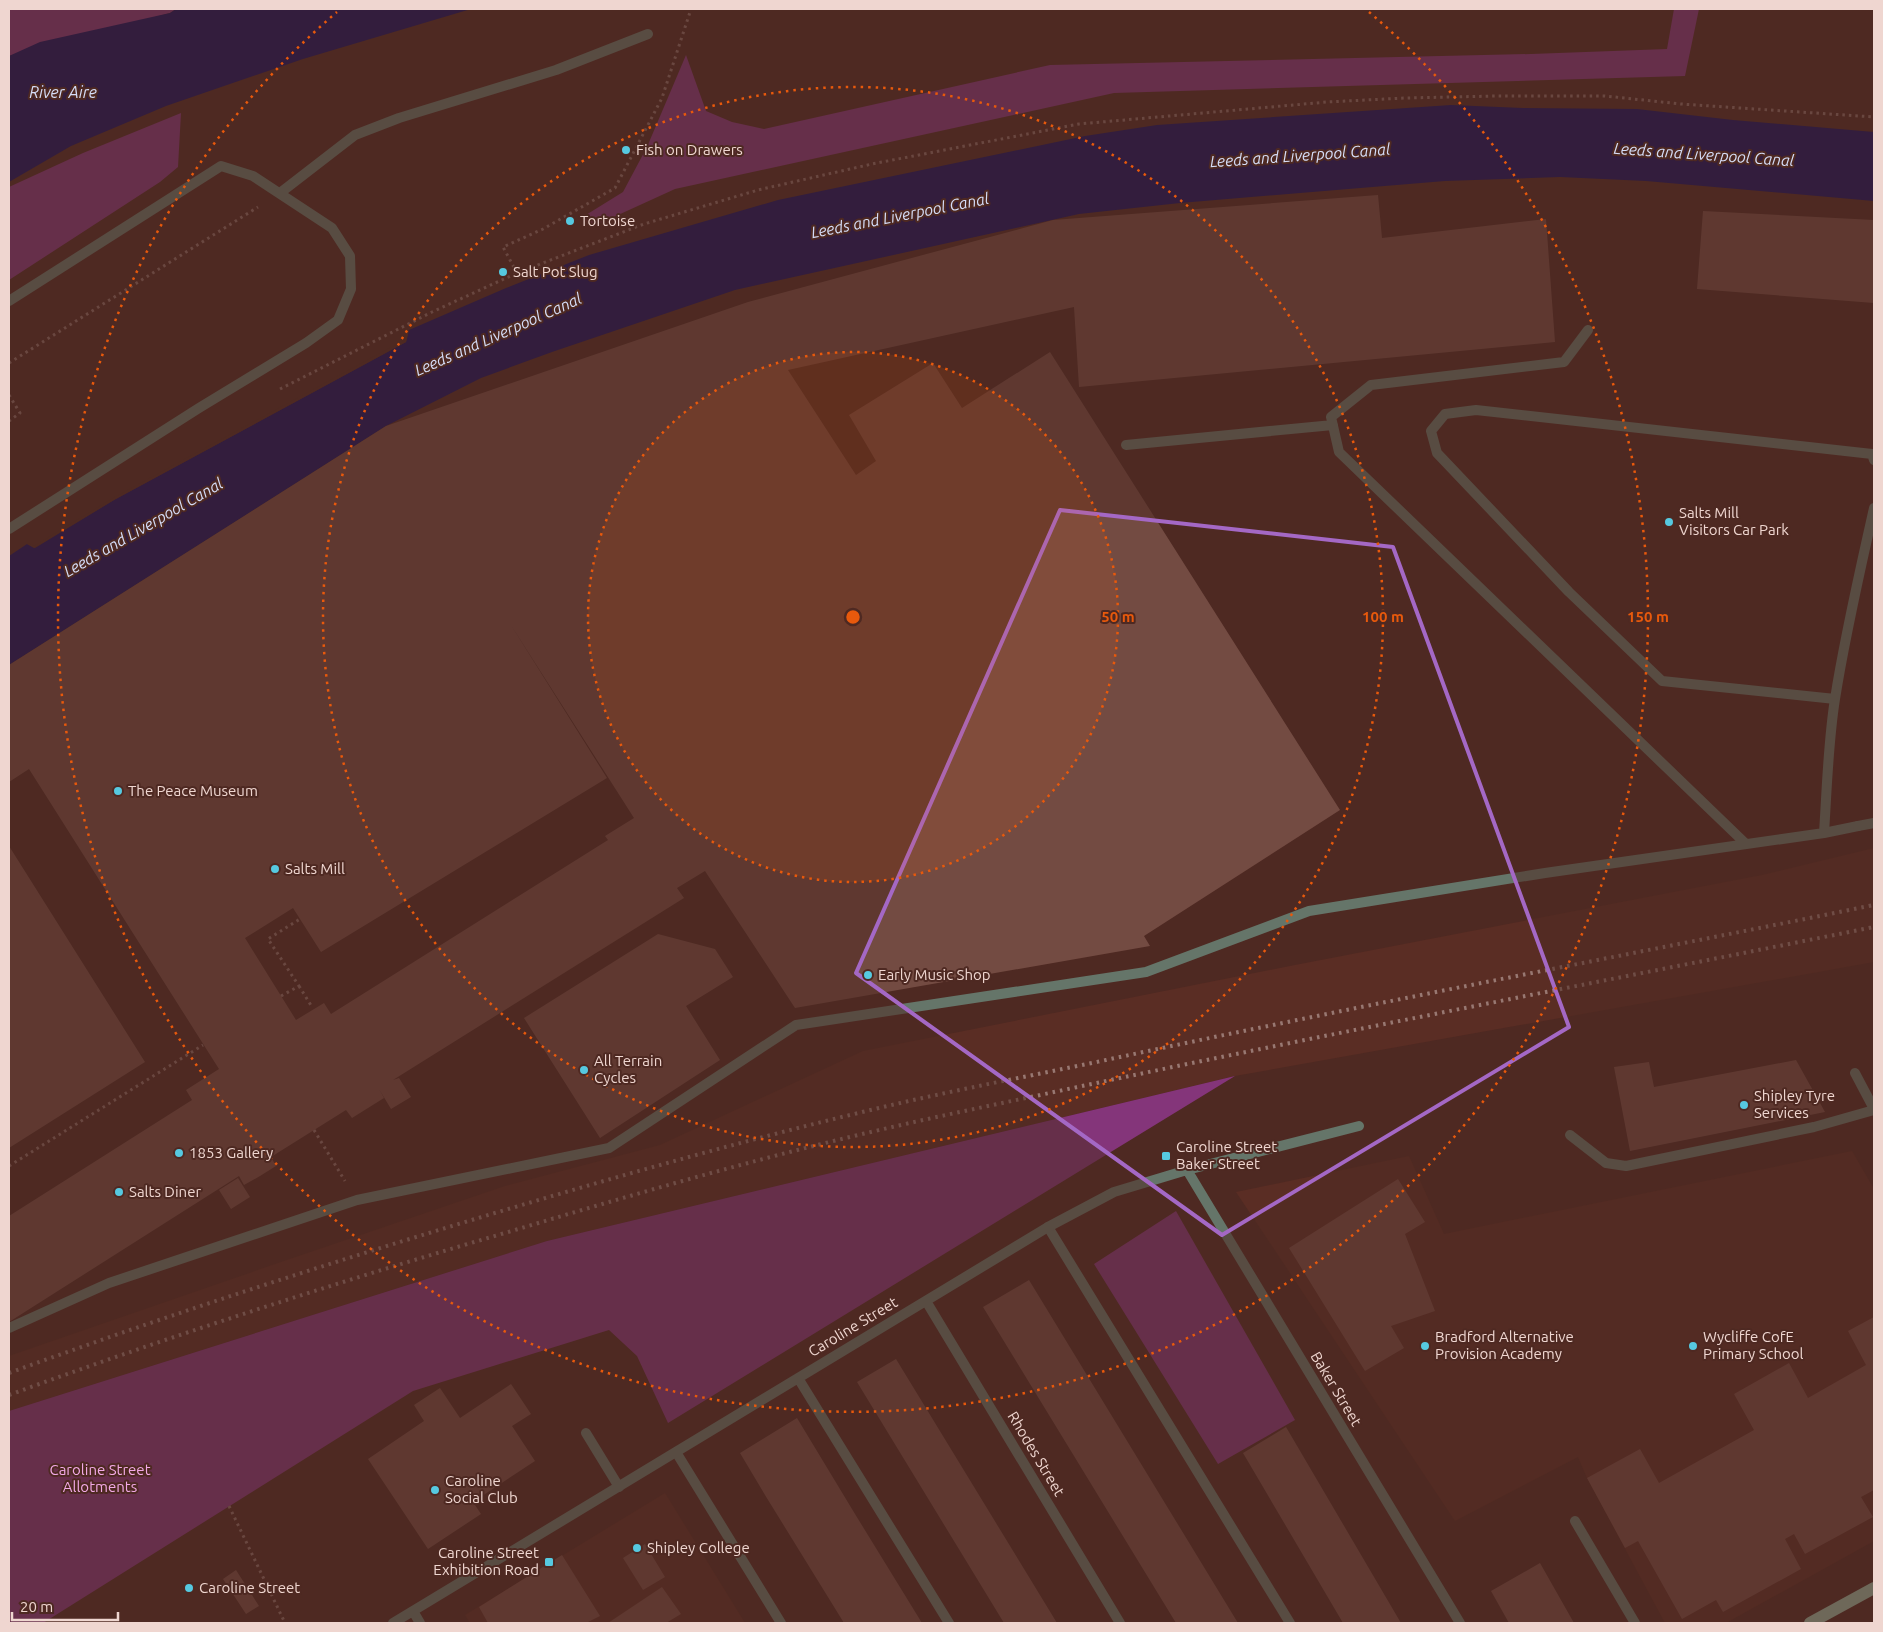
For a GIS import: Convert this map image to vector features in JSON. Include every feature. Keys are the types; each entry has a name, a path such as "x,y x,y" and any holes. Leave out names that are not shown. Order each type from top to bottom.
{"main road":[{"path":"1810,1623 1874,1588"}],"street":[{"path":"280,193 356,135 399,118 556,70 648,34"},
{"path":"9,301 221,166 253,176 332,228 350,256 351,289 338,320 9,530"},
{"path":"1588,330 1564,362 1371,385 1331,418 1339,452 1746,844"},
{"path":"1835,699 1662,681 1570,592 1437,452 1431,431 1445,414 1476,410 1872,454 1874,460"},
{"path":"1126,445 1333,425"},
{"path":"1824,832 1835,699 1874,508"},
{"path":"9,1328 109,1283 357,1200 608,1148 796,1025 1146,972 1309,912 1545,873 1746,844 1874,823"},
{"path":"1570,1135 1606,1162 1626,1166 1814,1127 1874,1110 1855,1073"},
{"name":"Caroline Street","path":"393,1623 1048,1227 1114,1192 1187,1170 1358,1126"},
{"name":"Baker Street","path":"1187,1170 1460,1623"},
{"path":"1048,1227 1290,1623"},
{"name":"Rhodes Street","path":"926,1301 1120,1623"},
{"path":"798,1378 949,1623"},
{"path":"586,1433 619,1487"},
{"path":"676,1452 781,1623"},
{"path":"1575,1521 1635,1623"},
{"path":"413,1612 420,1623"}],"path":[{"path":"517,273 503,247 543,229 615,188 662,98 691,9"},
{"path":"377,339 517,273 644,224 758,190 872,164 1079,124 1327,102 1497,96 1605,96 1681,104 1874,117"},
{"path":"9,363 280,193"},
{"path":"9,395 20,413 9,421"},
{"path":"300,919 268,939 312,1007"},
{"path":"281,996 299,986"},
{"path":"9,1166 203,1044"},
{"path":"314,1130 357,1200"},
{"path":"229,1506 285,1623"}],"highlighted area":[{"path":"1060,510 1393,547 1569,1027 1222,1235 856,973"}],"shaded area":[{"path":"1874,848 1874,962 1235,1076 547,1241 9,1411 9,1356 505,1186 660,1145 863,1051 1762,875"},
{"name":"Wycliffe CofE Primary School","path":"1852,1151 1874,1189 1874,1541 1726,1623 1665,1623 1587,1478 1578,1457 1455,1521 1236,1192 1409,1156 1444,1234"},
{"name":"Shipley College","path":"665,1493 745,1623 470,1623 465,1615"}],"green space":[{"path":"9,9 176,9 170,13 9,56"},
{"path":"1674,9 1699,9 1685,76 1114,93 675,189 594,226 581,218 623,192 647,147 686,55 706,111 732,122 764,129 1050,65 1667,49"},
{"path":"181,113 178,167 160,182 9,280 9,187 83,153"},
{"name":"Caroline Street Allotments","path":"1235,1076 668,1423 637,1356 609,1330 413,1391 43,1623 9,1623 9,1411 547,1241"},
{"path":"1176,1211 1295,1420 1218,1464 1094,1264"}],"water":[{"name":"River Aire","path":"176,9 471,9 303,59 166,106 71,146 9,182 9,56 40,42 170,13"},
{"name":"Leeds and Liverpool Canal","path":"1451,105 1637,109 1733,120 1874,132 1874,201 1646,181 1560,177 1445,181 1180,203 1079,214 735,290 481,378 386,426 9,665 9,556 27,544 35,548 114,500 406,342 409,330 589,255 778,200 1085,136 1157,125"}],"pier":[{"path":"409,330 406,342 114,500 34,548 27,544 29,543 34,546 113,498 404,340 406,332"}],"building":[{"path":"1378,195 1382,238 1546,219 1555,342 1079,387 1074,307 788,370 856,475 876,461 849,415 933,363 962,408 1050,352 1340,810 1144,936 1150,946 795,1008 705,871 677,888 684,898 393,1080 399,1078 411,1097 391,1109 379,1089 384,1098 352,1118 346,1110 271,1157 276,1166 244,1185 239,1176 9,1322 9,1216 192,1100 186,1090 219,1069 29,769 9,782 9,665 386,426 748,302 1053,220","holes":["509,622 634,818 605,836 608,840 331,1014 324,1003 296,1020 245,938 293,908 321,952 607,778"]},
{"path":"1703,211 1874,220 1874,303 1697,289"},
{"path":"9,846 145,1062 9,1148"},
{"path":"658,934 715,949 733,977 686,1006 720,1060 600,1138 524,1018"},
{"path":"1796,1060 1825,1112 1630,1151 1614,1067 1649,1062 1654,1087"},
{"path":"238,1178 250,1197 231,1209 219,1190"},
{"path":"1398,1179 1425,1222 1405,1234 1435,1311 1391,1326 1404,1348 1365,1371 1289,1248"},
{"path":"1029,1280 1238,1623 1176,1623 983,1307"},
{"path":"1874,1317 1874,1490 1861,1497 1873,1517 1805,1554 1794,1534 1785,1539 1801,1569 1723,1612 1716,1600 1682,1619 1638,1541 1625,1548 1587,1478 1640,1449 1659,1483 1754,1430 1734,1394 1789,1363 1808,1398 1866,1365 1848,1331"},
{"path":"896,1359 1057,1623 1004,1623 857,1382"},
{"path":"511,1384 531,1414 512,1426 535,1461 473,1502 481,1514 428,1549 368,1459 424,1421 414,1405 440,1388 460,1418"},
{"path":"797,1418 922,1623 844,1623 765,1495 740,1453"},
{"path":"1286,1427 1401,1623 1343,1623 1243,1453"},
{"path":"645,1544 665,1577 643,1590 623,1558"},
{"path":"562,1555 600,1616 586,1623 488,1623 479,1607"},
{"path":"1540,1563 1574,1623 1509,1623 1491,1591"},
{"path":"236,1570 259,1606 246,1614 223,1579"},
{"path":"662,1587 681,1614 666,1623 608,1623"}],"railway":[{"path":"9,1373 194,1308 442,1229 645,1169 832,1119 935,1095 1298,1020 1874,905"},
{"path":"9,1395 197,1329 387,1268 654,1189 841,1139 1169,1068 1874,927"}],"place":[{"name":"Fish on Drawers","path":"626,150"},
{"name":"Tortoise","path":"570,221"},
{"name":"Salt Pot Slug","path":"503,272"},
{"name":"Salts Mill Visitors Car Park","path":"1669,522"},
{"name":"The Peace Museum","path":"118,791"},
{"name":"Salts Mill","path":"275,869"},
{"name":"Early Music Shop","path":"868,975"},
{"name":"All Terrain Cycles","path":"584,1070"},
{"name":"Shipley Tyre Services","path":"1744,1105"},
{"name":"1853 Gallery","path":"179,1153"},
{"name":"Caroline Street Baker Street","path":"1166,1156"},
{"name":"Salts Diner","path":"119,1192"},
{"name":"Bradford Alternative Provision Academy","path":"1425,1346"},
{"name":"Wycliffe CofE Primary School","path":"1693,1346"},
{"name":"Caroline Social Club","path":"435,1490"},
{"name":"Shipley College","path":"637,1548"},
{"name":"Caroline Street Exhibition Road","path":"549,1562"},
{"name":"Caroline Street","path":"189,1588"}]}
